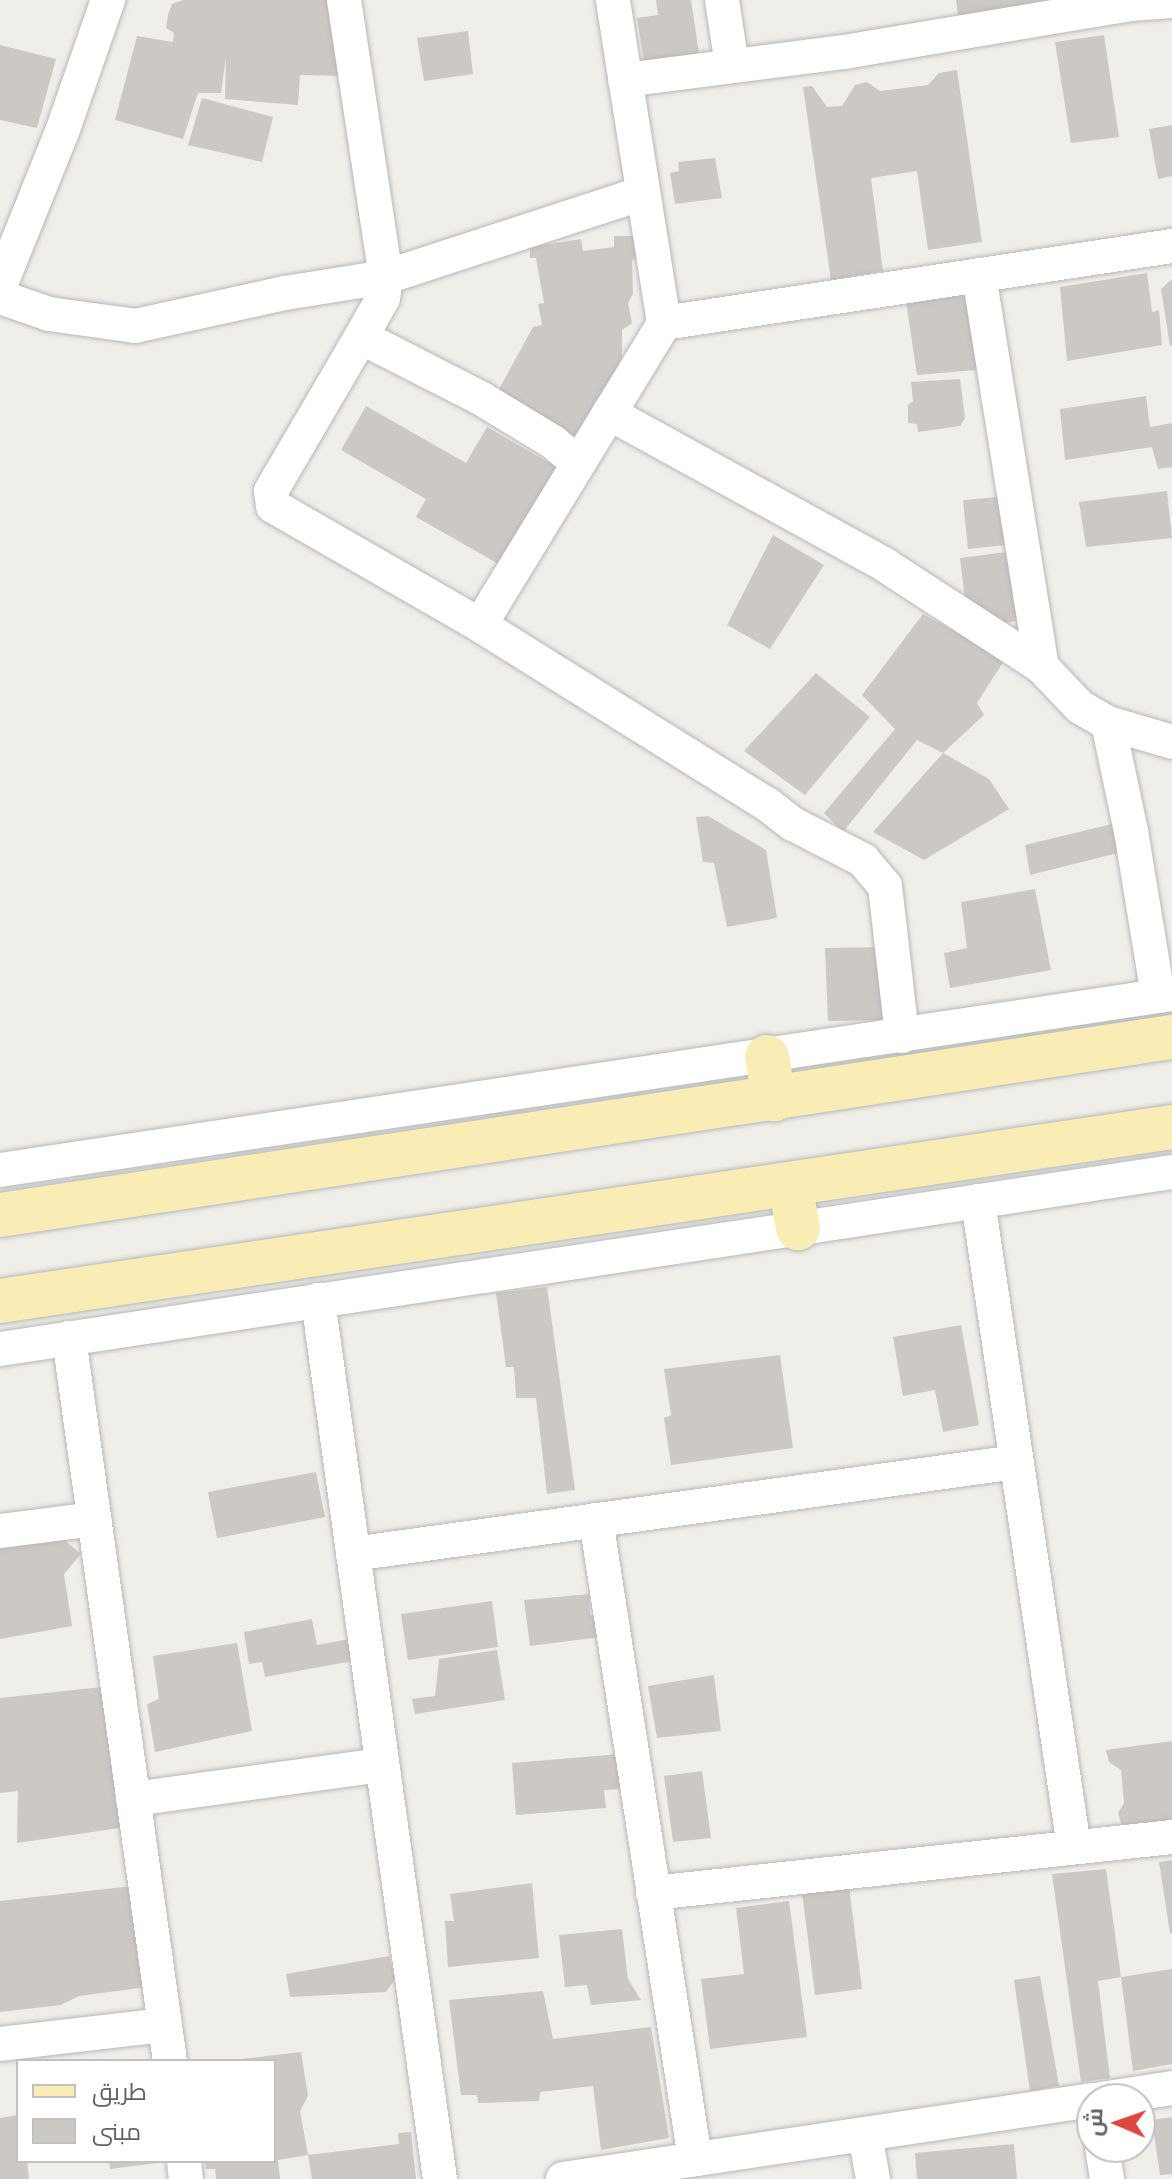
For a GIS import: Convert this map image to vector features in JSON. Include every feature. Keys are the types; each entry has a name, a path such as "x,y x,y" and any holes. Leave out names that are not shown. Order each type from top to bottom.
{"main road":[{"path":"0,1215 1172,1037"},
{"path":"767,1057 774,1099"},
{"path":"0,1301 1172,1127"},
{"path":"790,1185 798,1228"}],"street":[{"path":"0,286 62,132 108,0"},
{"path":"344,0 386,277 383,298 271,491 273,506 480,625 767,804 793,824 863,860 885,886 902,1036"},
{"path":"480,625 664,323 613,0"},
{"path":"722,0 732,65"},
{"path":"625,80 844,52 1130,4 1172,1"},
{"path":"0,297 49,314 135,326 285,293 386,277 643,193"},
{"path":"664,323 1172,246"},
{"path":"979,275 1042,667"},
{"path":"361,337 482,399 553,442 578,463"},
{"path":"609,413 885,565 1042,667 1080,707 1108,723 1172,742"},
{"path":"0,1170 1165,995 1108,723"},
{"path":"0,1349 1172,1172"},
{"path":"978,1201 1074,1847"},
{"path":"318,1300 440,2179"},
{"path":"69,1338 170,2059"},
{"path":"353,1554 1016,1462"},
{"path":"0,1531 94,1519"},
{"path":"596,1520 695,2159"},
{"path":"133,1799 382,1765"},
{"path":"653,1893 1172,1837"},
{"path":"0,2044 165,2025"},
{"path":"563,2179 1076,2102"},
{"path":"865,2134 873,2179"}],"building":[{"path":"183,0 334,0 343,76 300,75 298,105 225,99 226,57 221,93 198,93 183,139 115,120 137,36 173,42 174,33 166,28 168,15 172,4"},
{"path":"656,0 691,0 699,53 644,62 637,18 658,15"},
{"path":"956,0 1067,0 959,23"},
{"path":"468,31 473,74 424,81 417,38"},
{"path":"1104,35 1119,137 1071,143 1055,42"},
{"path":"0,45 56,59 37,128 0,120"},
{"path":"957,70 982,242 928,250 917,171 871,178 883,271 831,280 803,87 812,86 827,107 842,106 855,85 867,82 880,91 928,85 939,73"},
{"path":"202,98 273,117 262,162 188,145"},
{"path":"1172,125 1172,176 1158,179 1149,129"},
{"path":"715,158 722,198 675,204 670,173 679,171 678,162"},
{"path":"614,236 641,236 642,256 632,260 633,294 628,303 632,323 622,330 622,359 574,437 497,393 533,327 542,325 538,304 544,303 536,258 530,258 530,247 581,239 583,251 614,247"},
{"path":"1147,273 1152,312 1159,310 1162,345 1067,361 1060,287"},
{"path":"1172,279 1172,346 1170,346 1161,289"},
{"path":"977,293 988,369 917,375 906,302"},
{"path":"960,379 965,418 960,426 918,432 917,424 908,423 908,405 913,401 911,382"},
{"path":"1146,396 1150,427 1172,423 1172,467 1158,469 1152,447 1065,460 1060,409"},
{"path":"366,406 466,463 487,427 565,472 509,570 416,517 426,499 341,450"},
{"path":"1167,491 1172,538 1086,547 1079,502"},
{"path":"998,497 1006,545 968,549 963,500"},
{"path":"773,535 824,565 770,649 727,625"},
{"path":"1007,552 1029,619 997,624 965,599 960,558"},
{"path":"923,614 1005,659 977,703 984,715 943,753 917,740 843,832 824,813 895,729 862,695"},
{"path":"816,673 870,717 805,795 744,751"},
{"path":"943,753 989,779 1009,809 924,860 873,832"},
{"path":"708,816 766,850 777,918 727,927 714,863 703,862 696,817"},
{"path":"1120,822 1126,851 1030,875 1025,845"},
{"path":"1035,889 1051,970 950,988 944,953 967,948 961,902"},
{"path":"883,947 885,1020 828,1021 825,948"},
{"path":"547,1287 575,1490 547,1494 536,1398 516,1398 514,1367 506,1367 496,1293"},
{"path":"961,1325 979,1425 943,1432 935,1390 903,1396 893,1337"},
{"path":"780,1355 793,1448 671,1465 664,1418 671,1415 664,1369"},
{"path":"316,1472 325,1517 217,1538 208,1492"},
{"path":"58,1535 81,1554 64,1574 72,1626 0,1639 0,1540"},
{"path":"589,1594 590,1615 598,1618 601,1637 530,1646 524,1600"},
{"path":"492,1601 498,1647 408,1660 401,1614"},
{"path":"312,1619 317,1645 350,1639 353,1661 265,1677 262,1662 249,1664 244,1632"},
{"path":"237,1643 252,1731 155,1752 147,1704 159,1699 153,1656"},
{"path":"497,1650 505,1700 415,1714 412,1699 435,1696 439,1659"},
{"path":"714,1675 721,1731 657,1738 648,1686"},
{"path":"102,1687 126,1827 17,1843 18,1791 0,1793 0,1698"},
{"path":"1172,1741 1172,1826 1124,1832 1118,1813 1124,1803 1121,1770 1109,1762 1106,1750"},
{"path":"620,1754 622,1789 604,1790 606,1808 516,1815 512,1763"},
{"path":"702,1771 711,1838 673,1842 664,1776"},
{"path":"1172,1860 1172,1933 1170,1933 1159,1862"},
{"path":"1106,1869 1121,1977 1098,1981 1110,2078 1081,2082 1052,1874"},
{"path":"532,1883 539,1958 448,1967 445,1921 454,1921 450,1894"},
{"path":"132,1886 147,1987 79,1996 61,2005 0,2012 0,1901"},
{"path":"849,1886 862,1989 815,1995 802,1892"},
{"path":"789,1901 807,2037 710,2049 701,1979 744,1974 736,1908"},
{"path":"622,1929 628,1979 641,2000 591,2005 587,1985 565,1987 559,1935"},
{"path":"389,1956 395,1979 386,1992 290,1997 286,1974"},
{"path":"1172,1969 1172,2064 1133,2071 1121,1977"},
{"path":"1040,1976 1059,2086 1030,2091 1014,1980"},
{"path":"543,1991 553,2039 651,2027 669,2138 601,2150 593,2086 540,2092 539,2101 478,2103 477,2095 461,2095 449,2000"},
{"path":"301,2052 308,2096 300,2111 308,2155 278,2160 280,2179 216,2179 215,2169 206,2169 205,2163 276,2163 276,2059 242,2059"},
{"path":"16,2115 16,2163 27,2163 29,2179 0,2179 0,2118"},
{"path":"1172,2117 1172,2174 1160,2175 1156,2119"},
{"path":"411,2132 416,2179 312,2179 308,2155 399,2144 398,2133"},
{"path":"1014,2144 1017,2179 917,2179 915,2153"},
{"path":"109,2163 158,2163 110,2169"}]}
